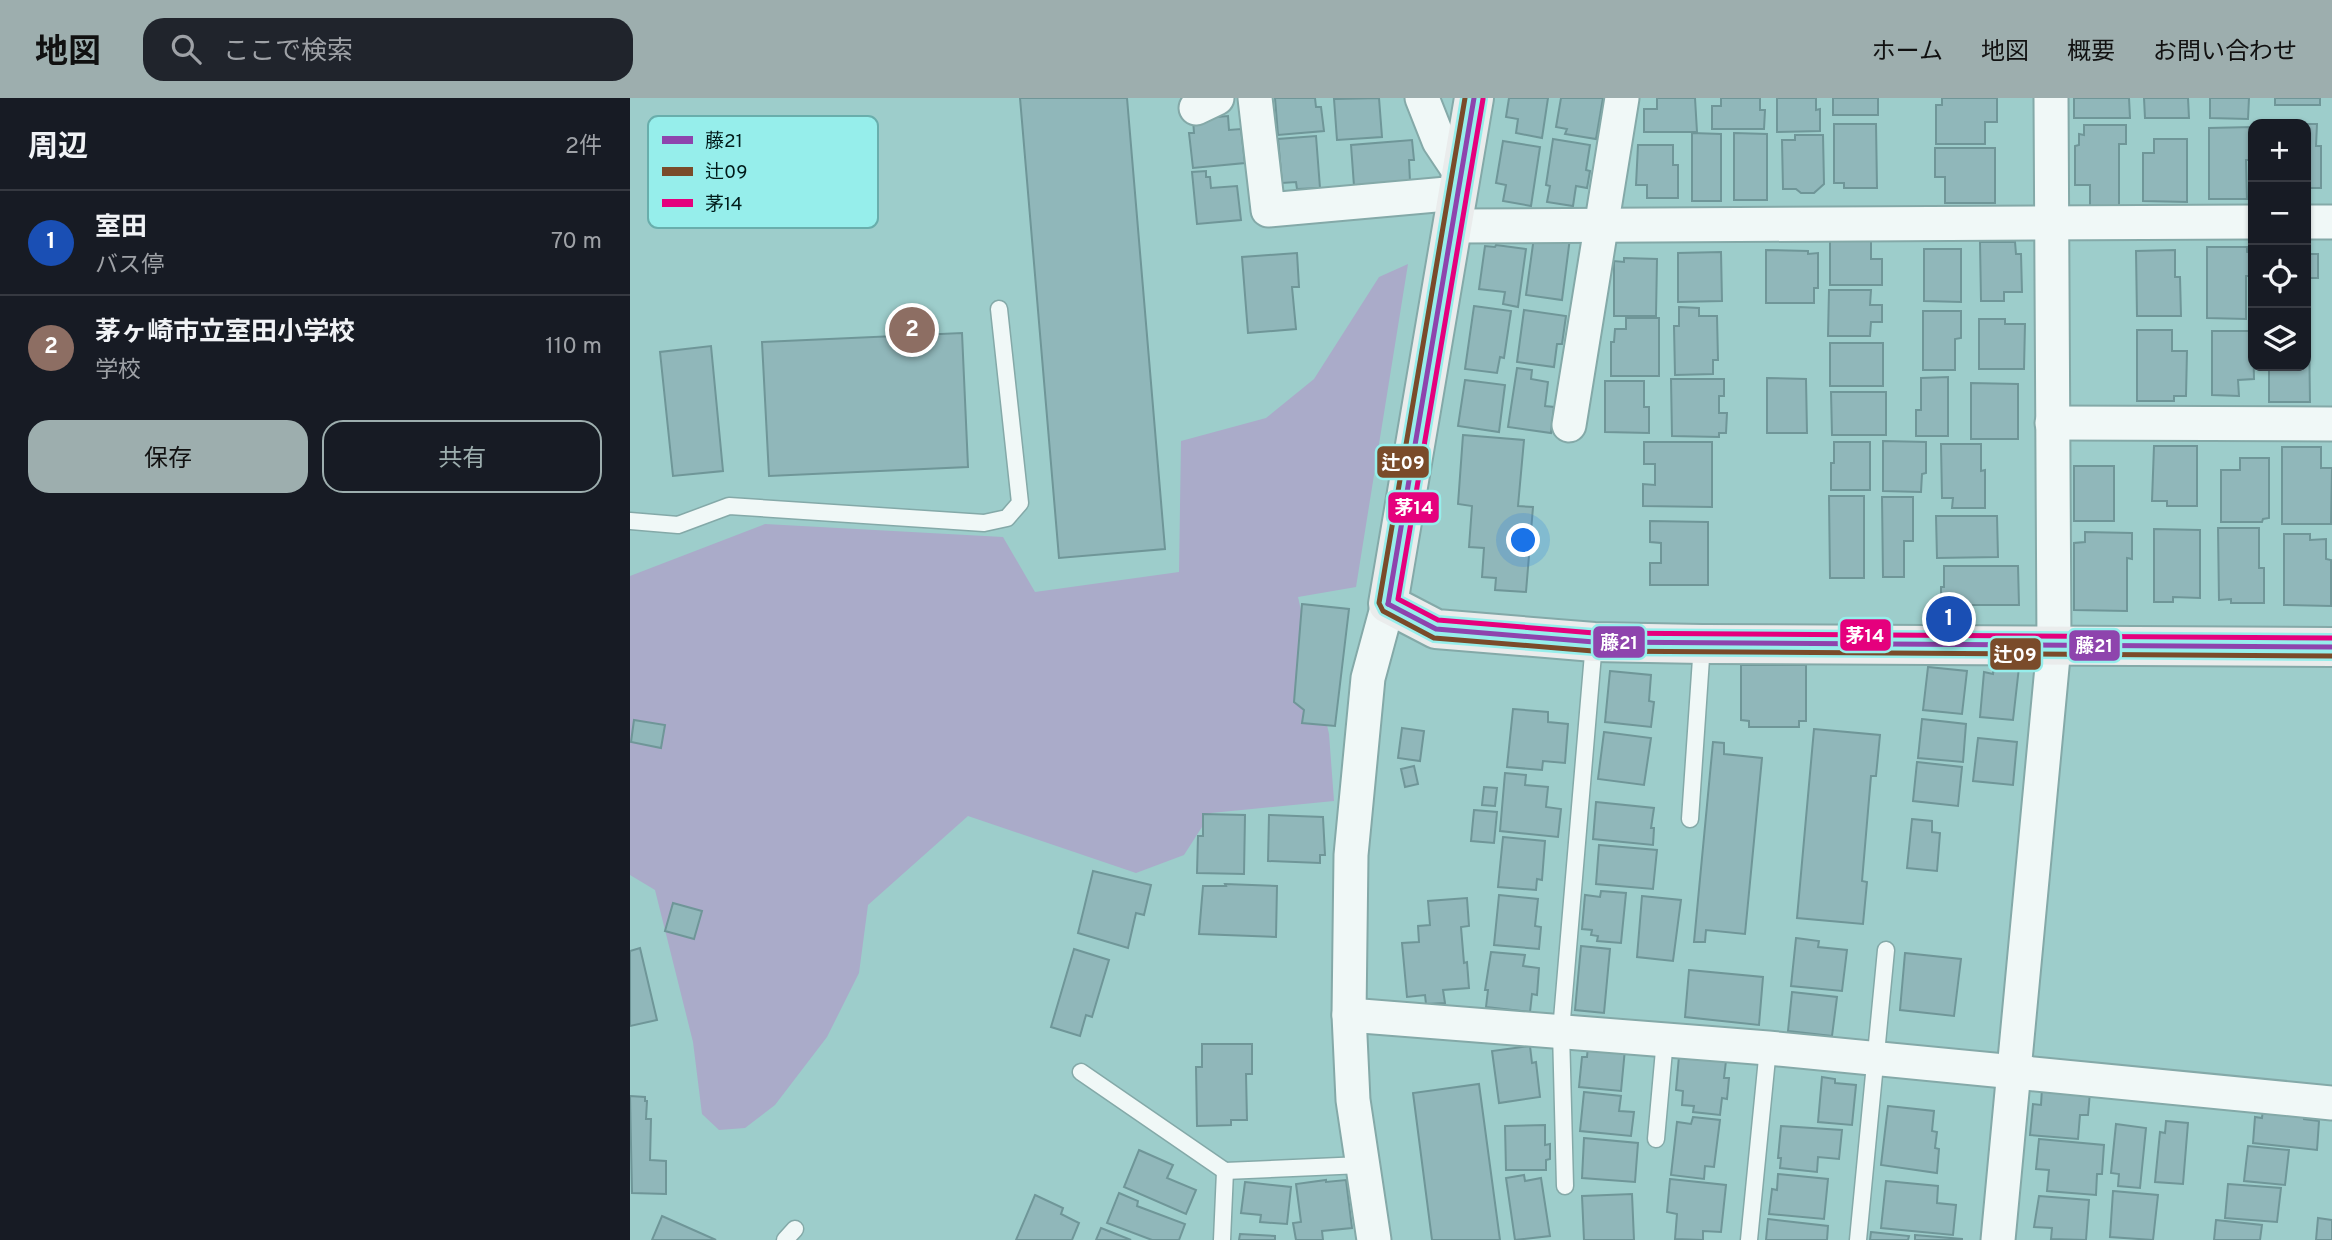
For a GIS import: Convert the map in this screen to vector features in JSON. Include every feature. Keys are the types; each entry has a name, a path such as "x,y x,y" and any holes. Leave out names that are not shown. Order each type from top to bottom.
{"street":[{"path":"1255,98 1268,210 1458,198 1602,224 2248,222"},
{"path":"1422,98 1458,198"},
{"path":"1374,1240 1353,1100 1349,1014 1351,855 1368,678 1388,604 1474,98"},
{"path":"1569,425 1622,98"},
{"path":"1998,1240 2054,646 2051,98"},
{"path":"2311,222 2332,222"},
{"path":"2052,423 2332,424"},
{"path":"1388,604 1436,629 1594,642 2332,647"},
{"path":"1349,1014 1768,1048 2332,1103"}],"lane":[{"path":"630,521 678,525 729,506 984,523 1006,518 1020,503 999,309"},
{"path":"1565,1186 1561,1031 1594,642"},
{"path":"1690,819 1702,644"},
{"path":"1858,1240 1886,950"},
{"path":"1656,1139 1665,1040"},
{"path":"1749,1240 1768,1048"},
{"path":"1081,1072 1225,1171 1362,1165"},
{"path":"1222,1240 1225,1171"}],"shaded area":[{"path":"1408,264 1356,587 1298,597 1329,734 1334,801 1211,813 1184,855 1136,873 968,816 868,905 859,973 827,1037 775,1105 745,1128 719,1130 702,1114 693,1042 655,890 630,875 630,576 765,524 1003,537 1035,592 1179,572 1181,441 1266,418 1314,379 1379,277"}],"building":[{"path":"1020,98 1127,98 1165,549 1059,558"},
{"path":"1275,98 1315,98 1316,107 1321,107 1324,131 1278,135"},
{"path":"1379,98 1382,137 1337,140 1334,99"},
{"path":"1509,98 1548,98 1542,138 1516,133 1518,119 1506,117"},
{"path":"1561,98 1603,98 1596,139 1565,134 1567,129 1556,127"},
{"path":"1657,98 1695,98 1697,132 1644,132 1644,109 1657,109"},
{"path":"1721,98 1760,98 1760,110 1765,110 1764,129 1712,129 1712,106 1721,106"},
{"path":"1777,98 1816,98 1816,110 1820,109 1820,131 1777,132"},
{"path":"1833,98 1878,98 1878,115 1833,115"},
{"path":"1942,98 1997,98 1997,122 1985,122 1985,144 1936,144 1936,105 1942,105"},
{"path":"2074,98 2129,98 2130,118 2074,118"},
{"path":"2144,98 2188,98 2189,118 2145,118"},
{"path":"2210,98 2249,98 2248,119 2210,118"},
{"path":"2275,98 2320,98 2320,105 2275,105"},
{"path":"1228,116 1229,130 1241,129 1245,163 1193,168 1189,133 1194,133 1193,119"},
{"path":"1834,124 1876,124 1877,188 1844,188 1844,183 1834,183"},
{"path":"2311,124 2317,124 2316,146 2321,146 2321,188 2311,188"},
{"path":"2084,125 2126,125 2126,144 2119,144 2119,206 2090,206 2090,185 2075,185 2075,146 2079,145 2079,134 2084,135"},
{"path":"2248,127 2247,199 2209,199 2209,128"},
{"path":"1692,133 1721,134 1721,201 1692,201"},
{"path":"1734,133 1767,134 1767,200 1734,200"},
{"path":"1795,135 1823,135 1824,184 1814,193 1783,189 1782,140 1795,140"},
{"path":"1316,136 1320,188 1297,189 1296,182 1282,183 1278,139"},
{"path":"1553,139 1590,145 1586,170 1590,171 1587,188 1576,186 1573,206 1547,202 1550,186 1546,185"},
{"path":"2154,139 2187,139 2187,202 2143,201 2143,153 2154,153"},
{"path":"1412,140 1414,160 1409,160 1410,181 1354,186 1351,145"},
{"path":"1503,141 1540,147 1531,206 1503,201 1506,185 1496,183"},
{"path":"1638,145 1673,145 1673,165 1678,165 1678,198 1647,198 1647,185 1636,185"},
{"path":"1935,148 1995,148 1995,203 1945,203 1945,177 1935,177"},
{"path":"1206,171 1206,177 1210,177 1211,188 1237,186 1241,220 1197,224 1192,172"},
{"path":"1534,237 1570,238 1562,300 1526,295"},
{"path":"1830,238 1871,238 1871,259 1882,259 1882,285 1830,285"},
{"path":"1980,242 2015,242 2016,254 2021,254 2022,292 2004,292 2004,301 1981,301"},
{"path":"1485,246 1526,249 1518,307 1503,304 1505,292 1479,289"},
{"path":"2207,247 2247,247 2246,319 2207,318"},
{"path":"1924,249 1961,249 1961,302 1924,301"},
{"path":"1766,250 1818,253 1818,288 1814,288 1814,303 1766,303"},
{"path":"2175,250 2175,277 2180,277 2181,316 2137,316 2136,251"},
{"path":"1721,252 1722,301 1678,302 1678,253"},
{"path":"1297,253 1299,287 1292,287 1296,329 1248,333 1242,257"},
{"path":"2311,254 2318,254 2318,278 2311,278"},
{"path":"1624,258 1657,259 1656,316 1614,316 1614,261 1624,262"},
{"path":"1829,290 1871,290 1870,305 1882,305 1882,322 1871,322 1870,336 1828,336"},
{"path":"1474,306 1511,311 1504,358 1500,357 1497,373 1465,369"},
{"path":"1679,307 1699,308 1699,316 1717,316 1718,360 1713,360 1713,374 1675,375 1674,326 1679,326"},
{"path":"1524,310 1566,316 1562,344 1557,344 1554,367 1517,362"},
{"path":"1923,311 1961,311 1961,338 1955,339 1955,370 1923,370"},
{"path":"1626,318 1659,318 1659,376 1611,376 1611,342 1614,342 1615,329 1626,329"},
{"path":"1979,319 2005,319 2005,324 2025,324 2024,369 1979,369"},
{"path":"2137,330 2172,330 2172,351 2187,351 2186,396 2174,396 2174,401 2137,401"},
{"path":"2212,331 2248,331 2248,371 2254,371 2254,379 2238,380 2239,396 2212,395"},
{"path":"962,333 968,467 769,476 762,342"},
{"path":"1830,343 1883,343 1883,386 1830,386"},
{"path":"711,346 723,471 673,476 660,352"},
{"path":"1517,368 1532,370 1531,379 1548,382 1545,406 1554,407 1551,433 1508,427"},
{"path":"2269,371 2310,371 2310,402 2269,402"},
{"path":"1948,377 1948,436 1916,436 1916,410 1921,410 1921,378"},
{"path":"1767,378 1806,379 1807,433 1767,433"},
{"path":"1671,379 1724,379 1724,396 1719,396 1719,413 1727,413 1726,433 1719,433 1719,437 1672,436"},
{"path":"1465,380 1505,385 1499,432 1458,426"},
{"path":"1605,381 1644,381 1644,407 1649,407 1649,433 1605,432"},
{"path":"1971,383 2018,384 2018,439 1971,439"},
{"path":"1831,392 1886,392 1886,435 1832,435"},
{"path":"1463,435 1524,440 1518,506 1533,507 1526,592 1495,590 1496,578 1482,577 1484,548 1469,547 1472,506 1458,504"},
{"path":"1883,441 1926,442 1926,473 1922,474 1921,492 1883,491"},
{"path":"1644,442 1712,442 1712,507 1643,506 1643,484 1655,485 1655,464 1644,464"},
{"path":"1834,442 1870,442 1870,490 1831,490"},
{"path":"1941,444 1981,444 1981,471 1985,470 1985,508 1952,508 1953,498 1942,498"},
{"path":"2154,446 2197,446 2197,506 2167,506 2167,501 2152,501"},
{"path":"2282,447 2321,447 2321,468 2332,468 2331,524 2282,524"},
{"path":"2240,458 2269,458 2269,518 2263,519 2262,522 2221,522 2221,470 2240,470"},
{"path":"2074,466 2114,466 2114,521 2074,521"},
{"path":"1829,496 1864,496 1864,578 1830,578"},
{"path":"1882,497 1913,497 1913,541 1904,541 1904,577 1883,577"},
{"path":"1936,516 1997,516 1998,557 1937,558"},
{"path":"1650,521 1708,522 1708,585 1650,585 1650,563 1661,563 1661,543 1650,542"},
{"path":"2218,528 2259,528 2259,568 2264,568 2264,603 2231,603 2231,599 2219,600"},
{"path":"2154,529 2200,530 2200,598 2173,597 2173,602 2154,602"},
{"path":"2085,532 2132,533 2132,559 2127,558 2127,611 2074,610 2074,543 2085,542"},
{"path":"2284,534 2310,534 2310,540 2326,539 2326,559 2331,560 2331,606 2284,605"},
{"path":"1944,566 2018,566 2019,605 1941,605"},
{"path":"1302,604 1349,609 1335,726 1302,723 1304,710 1294,702"},
{"path":"1994,664 2019,667 2013,720 1980,717 1984,672 1993,674"},
{"path":"1741,665 1806,665 1806,721 1799,721 1799,727 1749,727 1749,721 1741,720"},
{"path":"1928,667 1967,671 1962,714 1923,710"},
{"path":"1610,671 1651,675 1649,701 1654,702 1651,727 1605,722"},
{"path":"1513,709 1548,712 1548,722 1568,724 1565,763 1543,761 1542,770 1507,767"},
{"path":"1922,719 1966,724 1963,762 1918,758"},
{"path":"634,720 665,725 661,748 631,742"},
{"path":"1402,728 1424,731 1420,761 1398,758"},
{"path":"1814,729 1880,735 1876,776 1871,776 1862,881 1867,882 1863,924 1797,918"},
{"path":"1604,732 1651,738 1644,785 1598,779"},
{"path":"1978,738 2017,742 2013,785 1973,781"},
{"path":"1713,742 1724,743 1724,754 1762,758 1745,934 1706,930 1705,942 1694,942"},
{"path":"1917,762 1962,767 1958,806 1913,801"},
{"path":"1414,766 1418,784 1405,787 1401,769"},
{"path":"1505,773 1526,775 1525,785 1548,787 1546,807 1561,809 1558,837 1500,831"},
{"path":"1484,787 1497,788 1495,806 1482,805"},
{"path":"1596,802 1654,808 1651,828 1654,828 1653,845 1593,839"},
{"path":"1474,810 1497,812 1494,843 1471,841"},
{"path":"1203,814 1245,815 1244,874 1197,873 1198,836 1203,836"},
{"path":"1269,815 1323,817 1325,855 1320,855 1320,863 1268,861"},
{"path":"1912,819 1932,821 1932,832 1940,833 1937,871 1907,868"},
{"path":"1503,837 1545,841 1542,880 1537,879 1536,890 1498,887"},
{"path":"1599,845 1657,850 1653,889 1596,884"},
{"path":"1093,871 1151,885 1144,915 1136,913 1128,948 1078,933"},
{"path":"1225,884 1277,886 1276,937 1199,934 1203,886 1226,886"},
{"path":"1601,891 1626,893 1621,943 1597,941 1598,936 1591,935 1592,930 1582,929 1585,895 1600,897"},
{"path":"1499,895 1538,899 1535,926 1541,927 1539,949 1494,945"},
{"path":"1642,896 1681,900 1673,961 1637,957"},
{"path":"1467,898 1469,926 1461,927 1469,988 1443,990 1445,1003 1426,1004 1425,995 1407,997 1402,943 1419,942 1418,926 1430,925 1428,901"},
{"path":"673,903 702,911 694,939 665,931"},
{"path":"1796,938 1819,941 1818,947 1847,950 1842,991 1791,986"},
{"path":"1581,946 1610,949 1604,1013 1575,1010"},
{"path":"640,948 657,1020 630,1026 630,951"},
{"path":"1074,949 1109,960 1092,1017 1086,1015 1080,1036 1051,1027"},
{"path":"1491,952 1525,955 1523,966 1539,968 1537,995 1532,994 1530,1012 1486,1007 1488,990 1485,990"},
{"path":"1905,953 1961,959 1954,1016 1900,1010"},
{"path":"1689,970 1763,977 1759,1025 1685,1017"},
{"path":"1792,992 1837,997 1832,1036 1788,1031"},
{"path":"1202,1044 1252,1044 1252,1074 1246,1074 1247,1120 1231,1120 1231,1125 1197,1126 1196,1067 1202,1067"},
{"path":"1588,1045 1625,1049 1621,1091 1579,1087 1582,1057 1587,1057"},
{"path":"1530,1046 1532,1063 1536,1062 1540,1097 1499,1103 1492,1051"},
{"path":"1679,1056 1726,1061 1724,1078 1729,1078 1727,1099 1722,1098 1720,1115 1693,1112 1694,1106 1682,1105 1683,1091 1676,1090"},
{"path":"1822,1077 1835,1079 1835,1083 1856,1085 1852,1125 1818,1122"},
{"path":"1479,1084 1500,1240 1432,1240 1413,1093"},
{"path":"2042,1088 2090,1092 2088,1115 2080,1115 2078,1139 2030,1135 2033,1104 2041,1105"},
{"path":"1584,1092 1621,1096 1619,1111 1634,1112 1631,1136 1580,1131"},
{"path":"630,1096 645,1097 647,1101 646,1119 651,1119 650,1160 666,1161 666,1194 632,1193"},
{"path":"1888,1106 1934,1111 1932,1131 1937,1132 1935,1148 1939,1149 1937,1173 1881,1165"},
{"path":"2263,1109 2304,1113 2304,1119 2319,1121 2317,1150 2253,1143 2255,1117 2262,1118"},
{"path":"1693,1117 1720,1120 1714,1167 1705,1166 1704,1179 1671,1175 1677,1122 1691,1124"},
{"path":"2166,1121 2188,1123 2183,1184 2155,1182 2160,1132 2165,1133"},
{"path":"2116,1124 2146,1128 2140,1188 2118,1186 2119,1174 2111,1173"},
{"path":"1545,1125 1545,1145 1550,1144 1550,1159 1546,1160 1546,1170 1506,1170 1505,1126"},
{"path":"1781,1126 1842,1130 1839,1159 1818,1157 1817,1172 1780,1168 1781,1158 1778,1158"},
{"path":"1584,1138 1638,1143 1635,1182 1582,1178"},
{"path":"2039,1139 2104,1145 2102,1174 2097,1174 2096,1195 2047,1191 2049,1170 2036,1169"},
{"path":"2248,1146 2289,1150 2285,1185 2244,1181"},
{"path":"1139,1150 1173,1165 1167,1178 1196,1190 1186,1214 1124,1187"},
{"path":"1778,1174 1828,1179 1824,1219 1769,1214 1772,1189 1777,1190"},
{"path":"1524,1175 1525,1181 1541,1178 1550,1236 1515,1240 1506,1178"},
{"path":"1670,1179 1726,1185 1721,1232 1703,1231 1703,1240 1675,1239 1677,1214 1667,1212"},
{"path":"1346,1180 1352,1228 1322,1231 1323,1240 1296,1240 1293,1223 1301,1222 1296,1184"},
{"path":"1886,1181 1938,1186 1937,1203 1956,1205 1953,1235 1881,1228"},
{"path":"1245,1182 1291,1187 1287,1224 1260,1222 1261,1215 1241,1213"},
{"path":"2228,1184 2281,1188 2277,1222 2225,1218"},
{"path":"2113,1191 2158,1195 2153,1240 2110,1237"},
{"path":"1119,1193 1138,1201 1137,1206 1185,1224 1179,1240 1152,1240 1107,1223"},
{"path":"1632,1194 1634,1240 1584,1240 1582,1196"},
{"path":"1035,1195 1063,1208 1061,1214 1079,1223 1072,1240 1016,1240"},
{"path":"2039,1196 2089,1200 2086,1240 2051,1239 2052,1228 2034,1227"},
{"path":"662,1216 716,1240 652,1240"},
{"path":"2318,1218 2332,1220 2332,1240 2316,1240"},
{"path":"1768,1219 1828,1226 1827,1240 1766,1240"},
{"path":"2216,1220 2262,1225 2260,1240 2214,1240"},
{"path":"1101,1228 1131,1240 1096,1240"},
{"path":"1871,1232 1909,1236 1908,1240 1870,1240"},
{"path":"1240,1234 1275,1236 1275,1240 1239,1240"},
{"path":"1915,1235 1962,1239 1962,1240 1915,1240"}],"transit line":[{"name":"辻09","path":"1465,98 1379,603 1383,611 1434,638 1593,651 2332,656"},
{"name":"藤21","path":"1388,604 1474,98"},
{"name":"茅14","path":"1483,99 1398,599 1438,620 1594,633 2332,638"},
{"name":"藤21","path":"1388,604 1436,629 1594,642 2332,647"}],"place":[{"name":"茅ヶ崎市立室田小学校","path":"912,330"},
{"name":"室田","path":"1949,619"}]}
